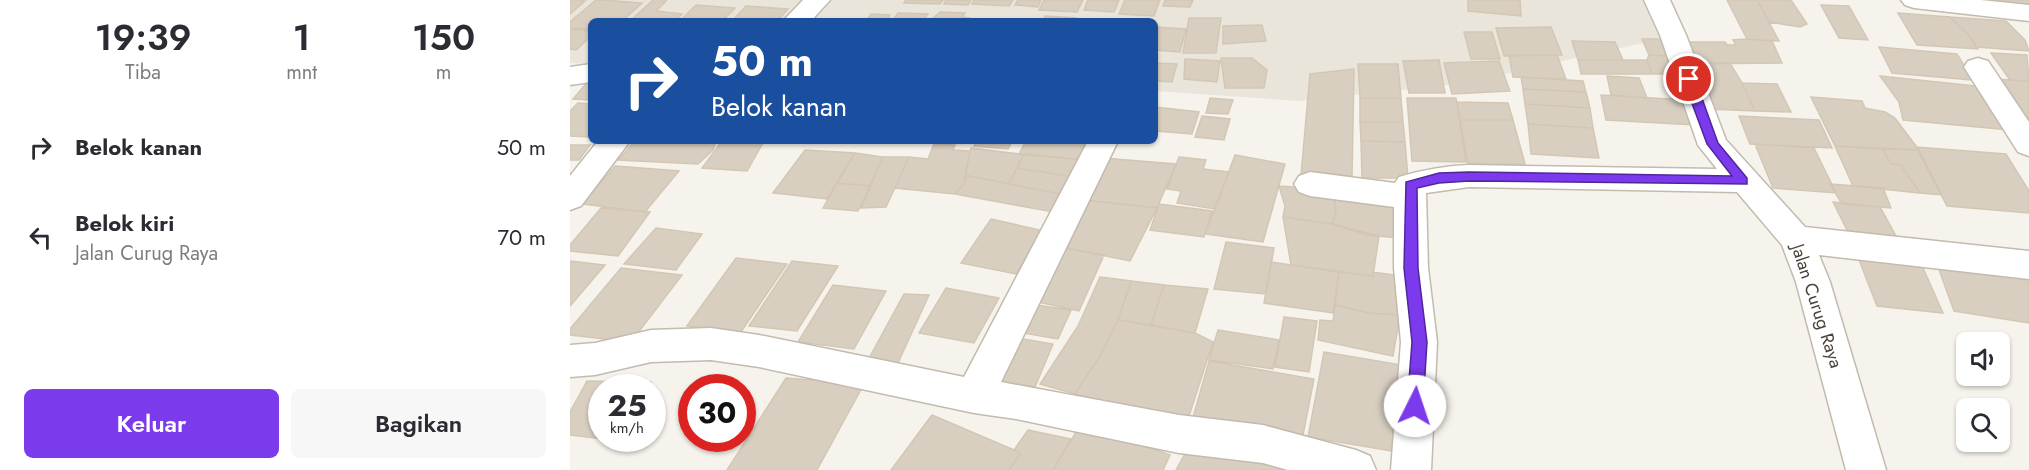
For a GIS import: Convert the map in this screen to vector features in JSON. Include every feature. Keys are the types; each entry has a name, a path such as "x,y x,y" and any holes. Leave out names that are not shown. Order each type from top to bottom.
{"street":[{"path":"799,18 817,0"},
{"name":"Jalan Curug Raya","path":"1657,0 1673,35 1713,144 1796,239 1813,282 1866,470"},
{"path":"1914,0 1951,2 2029,13"},
{"path":"1978,67 2029,145"},
{"path":"570,76 588,73"},
{"path":"570,198 613,144"},
{"path":"974,396 1101,144"},
{"path":"1411,470 1419,342 1411,268 1410,185 1449,177 1743,181"},
{"path":"1310,184 1409,197"},
{"path":"1796,239 2029,265"},
{"path":"570,361 595,359 651,346 711,344 812,360 866,375 974,396 1016,401 1179,434 1263,444 1356,470"}],"shaded area":[{"path":"570,0 1651,0 1665,38 1465,83 1301,101 1158,91 1158,18 588,18 588,64 570,63"}],"building":[{"path":"570,0 578,0 585,1 570,14"},
{"path":"596,0 642,3 625,18 588,18 588,29 570,28 570,22"},
{"path":"906,0 943,0 940,4 904,3"},
{"path":"946,0 971,0 968,5 944,4"},
{"path":"974,0 1013,0 1009,6 972,4"},
{"path":"1018,0 1041,0 1038,7 1015,5"},
{"path":"1044,0 1083,0 1077,12 1039,10"},
{"path":"1088,0 1119,0 1114,12 1084,10"},
{"path":"1125,0 1160,0 1154,16 1119,14"},
{"path":"1165,0 1193,0 1190,7 1163,6"},
{"path":"1468,0 1520,0 1521,16 1468,11"},
{"path":"1727,0 1757,0 1779,41 1747,39"},
{"path":"1757,0 1791,0 1807,24 1800,27 1769,22"},
{"path":"1997,0 2029,0 2029,8 2001,6"},
{"path":"652,1 666,1 656,11 682,14 678,18 633,18"},
{"path":"696,5 735,8 725,18 683,18"},
{"path":"1821,5 1849,6 1868,40 1839,38"},
{"path":"746,6 788,9 780,18 735,18"},
{"path":"940,12 965,13 962,17 970,18 933,18"},
{"path":"898,13 928,14 925,18 894,18"},
{"path":"1898,13 1950,17 1969,35 1978,49 1917,45"},
{"path":"871,14 890,15 888,18 868,18"},
{"path":"1045,16 1076,18 1044,18"},
{"path":"1950,17 2006,21 2025,40 2029,51 1976,47 1969,35"},
{"path":"1189,18 1221,18 1216,53 1183,53"},
{"path":"1262,25 1266,41 1223,44 1223,26"},
{"path":"1158,27 1186,29 1180,52 1158,50"},
{"path":"1551,27 1562,55 1504,56 1496,28"},
{"path":"570,29 588,31 588,39 576,50 570,49"},
{"path":"1464,32 1492,32 1500,59 1471,59"},
{"path":"1642,39 1661,39 1666,56 1649,55"},
{"path":"1733,40 1772,41 1782,63 1690,64 1681,42 1725,42 1727,45 1736,45"},
{"path":"1572,41 1615,42 1623,60 1578,60"},
{"path":"1879,47 1957,54 1973,80 1892,73"},
{"path":"1991,53 2027,55 2029,81 2010,80"},
{"path":"1509,55 1557,55 1566,79 1513,77"},
{"path":"1649,55 1666,56 1673,74 1652,74 1647,60"},
{"path":"1221,58 1252,58 1267,70 1264,88 1225,88"},
{"path":"1185,59 1220,61 1217,82 1184,79"},
{"path":"1439,60 1445,93 1409,93 1403,61"},
{"path":"1578,60 1647,60 1652,74 1581,74"},
{"path":"1499,61 1510,91 1452,94 1444,63"},
{"path":"1158,63 1177,64 1172,82 1158,81"},
{"path":"1730,63 1755,111 1707,109 1690,64"},
{"path":"1358,64 1398,64 1401,98 1360,98"},
{"path":"1354,69 1352,178 1301,175 1310,74"},
{"path":"1607,76 1639,78 1647,98 1611,95"},
{"path":"1880,76 1985,87 2011,130 1903,120 1899,102"},
{"path":"1521,77 1583,81 1586,92 1523,89"},
{"path":"1993,79 2029,81 2029,121 2018,120"},
{"path":"588,81 588,100 573,99"},
{"path":"1742,83 1777,84 1791,112 1755,111"},
{"path":"1523,89 1586,92 1590,108 1525,104"},
{"path":"1601,95 1686,100 1694,125 1606,120"},
{"path":"1811,97 1862,101 1865,108 1885,112 1895,118 1919,150 1835,146"},
{"path":"1210,98 1233,100 1228,114 1206,113"},
{"path":"1360,98 1401,98 1403,122 1360,122"},
{"path":"1407,98 1456,98 1466,162 1412,161"},
{"path":"1457,102 1508,103 1513,120 1460,120"},
{"path":"578,103 588,104 588,137 570,136 570,111"},
{"path":"1525,104 1590,108 1593,128 1528,124"},
{"path":"1158,107 1199,112 1192,134 1158,131"},
{"path":"1202,116 1230,119 1224,140 1195,137"},
{"path":"1739,116 1819,120 1832,148 1750,144"},
{"path":"1460,120 1513,120 1525,164 1468,164"},
{"path":"1360,122 1403,122 1405,142 1361,141"},
{"path":"1528,124 1593,128 1599,158 1531,154"},
{"path":"1361,141 1405,142 1408,178 1362,178"},
{"path":"632,144 715,144 713,150 698,164 618,160"},
{"path":"720,144 762,144 747,171 702,168"},
{"path":"934,144 955,145 953,150 970,151 964,184 955,194 895,188 909,157 928,159"},
{"path":"975,144 1010,144 1008,149 974,146"},
{"path":"1024,144 1091,144 1084,160 1019,154"},
{"path":"1755,144 1814,148 1836,193 1773,188"},
{"path":"570,145 590,145 579,160 570,160"},
{"path":"1835,146 1882,149 1891,164 1901,165 1920,193 1853,186"},
{"path":"1916,147 2006,154 2029,191 2029,213 1947,206"},
{"path":"971,148 1024,154 1009,184 965,175"},
{"path":"1882,149 1919,150 1942,195 1920,193 1901,165 1891,164"},
{"path":"805,150 855,153 827,199 773,193"},
{"path":"855,153 883,157 870,186 837,183"},
{"path":"1024,154 1084,160 1080,178 1017,168"},
{"path":"1235,155 1285,164 1263,242 1205,234"},
{"path":"883,157 909,157 886,207 861,208"},
{"path":"1179,157 1206,160 1203,169 1229,172 1215,209 1177,203 1181,191 1167,189"},
{"path":"1103,158 1176,164 1157,208 1084,200"},
{"path":"615,166 679,171 645,212 582,204"},
{"path":"1017,168 1080,178 1065,195 1009,184"},
{"path":"965,175 1065,195 1059,213 955,194 964,184"},
{"path":"837,183 870,186 858,211 823,208"},
{"path":"1830,184 1883,188 1891,208 1842,204"},
{"path":"1279,186 1333,190 1336,212 1332,224 1283,217 1285,206"},
{"path":"1333,192 1393,199 1398,238 1367,235 1332,224 1336,212"},
{"path":"1084,200 1157,208 1130,261 1062,247"},
{"path":"1833,202 1880,207 1896,236 1848,232"},
{"path":"1159,204 1212,211 1204,237 1150,230"},
{"path":"601,208 650,212 618,256 570,251 570,245"},
{"path":"1283,217 1332,224 1379,236 1373,276 1291,265"},
{"path":"991,219 1044,231 1016,274 961,263"},
{"path":"656,228 702,234 676,270 624,264"},
{"path":"1226,242 1274,248 1266,294 1214,289"},
{"path":"1062,247 1104,255 1079,311 1033,301"},
{"path":"1856,252 1919,259 1943,313 1877,306"},
{"path":"1934,256 2029,267 2029,323 1954,311"},
{"path":"736,258 787,264 741,332 687,326"},
{"path":"570,261 605,265 570,306"},
{"path":"792,261 838,266 797,331 749,326"},
{"path":"1271,262 1339,272 1333,313 1264,303"},
{"path":"621,268 682,275 631,342 570,335 570,329"},
{"path":"1339,272 1373,276 1373,272 1401,276 1400,315 1369,313 1335,305"},
{"path":"1100,277 1131,281 1118,320 1098,359 1075,394 1040,384 1078,326"},
{"path":"1131,281 1164,285 1151,325 1118,320"},
{"path":"833,285 886,291 854,349 798,342"},
{"path":"1164,285 1208,289 1195,333 1151,325"},
{"path":"946,288 999,298 974,343 919,333"},
{"path":"904,294 929,295 898,363 868,360"},
{"path":"1036,305 1071,310 1058,339 1023,333"},
{"path":"1335,305 1369,313 1400,315 1393,356 1318,340 1320,320 1333,321"},
{"path":"1284,317 1317,321 1309,372 1275,367"},
{"path":"1118,320 1195,333 1213,342 1189,416 1178,421 1075,394 1098,359"},
{"path":"1218,330 1279,340 1273,369 1209,360"},
{"path":"1011,337 1053,344 1035,387 992,380"},
{"path":"1324,352 1402,365 1391,451 1308,437"},
{"path":"1209,361 1314,379 1302,440 1192,421"},
{"path":"786,378 864,384 817,470 727,470 739,452 756,452 756,425"},
{"path":"588,381 588,437 570,435 570,412"},
{"path":"932,415 1020,454 1009,470 891,470"},
{"path":"1081,424 1170,455 1163,470 1053,470"},
{"path":"1028,430 1071,439 1053,470 1009,470 1020,454 1014,450"},
{"path":"1191,443 1327,470 1176,470"}],"route":[{"path":"1415,406 1419,342 1411,268 1410,185 1439,178 1469,176 1743,181 1713,144 1689,79"}]}
